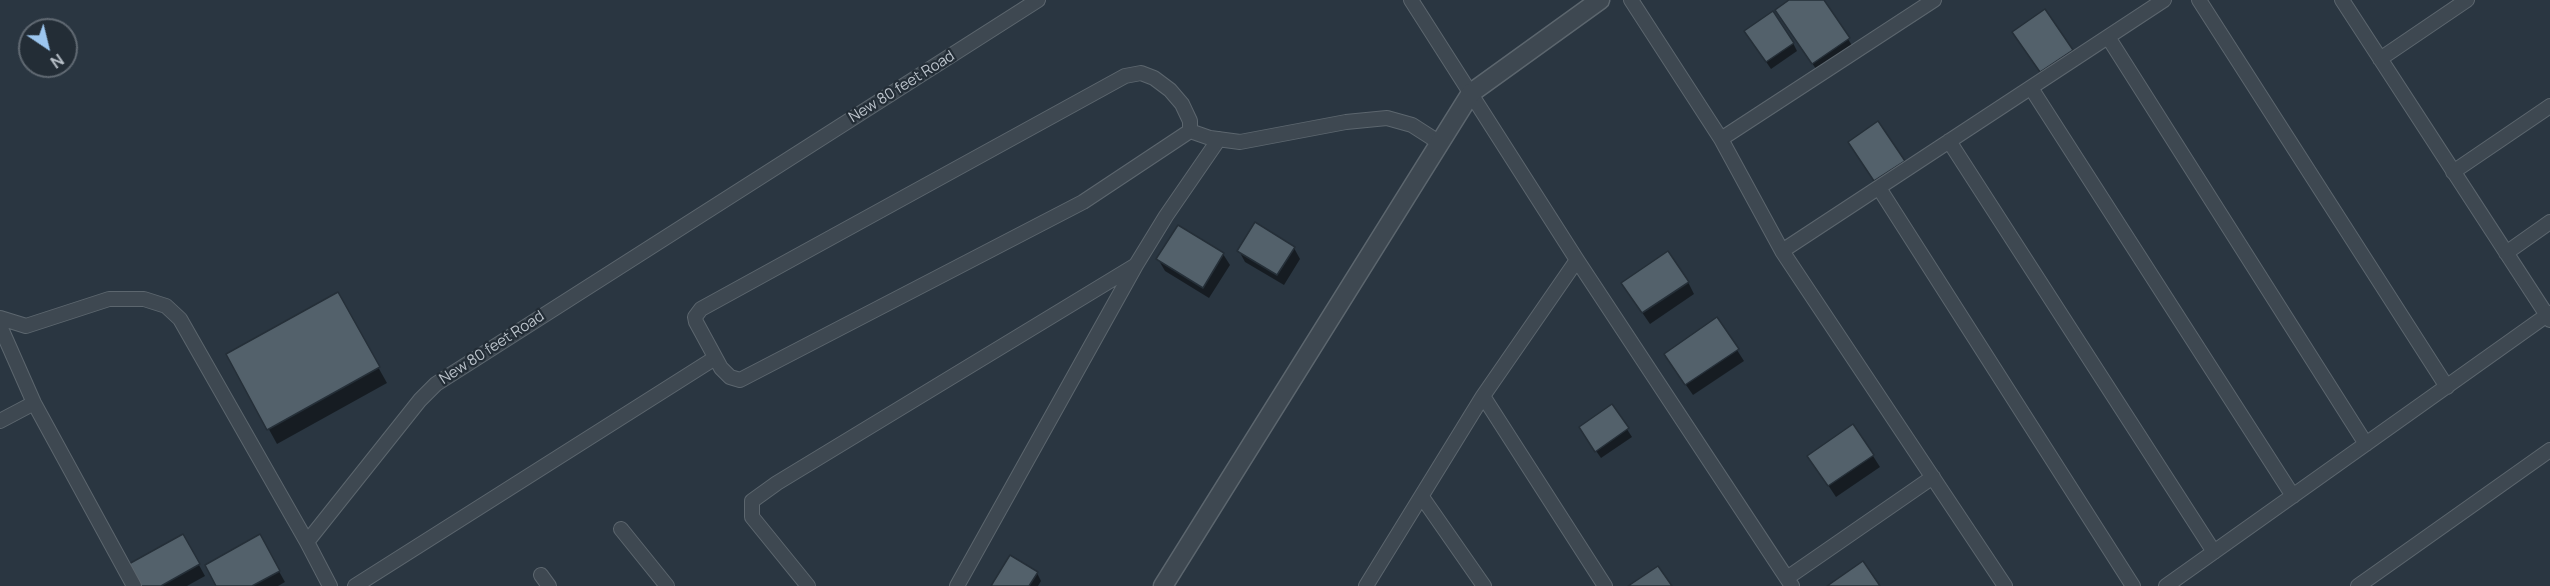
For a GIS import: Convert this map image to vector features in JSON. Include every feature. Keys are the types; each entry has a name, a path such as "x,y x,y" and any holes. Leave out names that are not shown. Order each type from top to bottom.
{"street":[{"name":"New 80 feet Road","path":"307,542 420,400 436,384 1038,0"},
{"path":"1411,0 1577,260 1790,582 1933,477"},
{"path":"1163,586 1471,93 1600,0"},
{"path":"1630,0 1721,139 1782,251 2005,586"},
{"path":"1721,139 1934,0"},
{"path":"1782,251 2164,0"},
{"path":"2199,0 2447,387"},
{"path":"2166,586 2549,317 2342,0"},
{"path":"2380,58 2467,0"},
{"path":"2108,37 2366,444"},
{"path":"1190,131 1190,120 1182,104 1170,90 1154,78 1141,73 1125,76 701,309 695,317 696,322 715,358 730,377 740,380 1083,202 1190,131 1240,142 1346,122 1387,118 1412,125 1440,143"},
{"path":"2031,88 2293,496"},
{"path":"2453,172 2550,106"},
{"path":"957,586 1136,265 1166,216 1219,139"},
{"path":"1950,141 2214,552"},
{"path":"1879,188 2133,586"},
{"path":"2506,254 2550,222"},
{"path":"1366,586 1483,396 1577,260"},
{"path":"808,586 752,517 752,501 777,483 1136,265"},
{"path":"0,318 26,326 108,299 144,300 166,306 180,319 330,586"},
{"path":"0,326 34,403 134,586"},
{"path":"355,586 715,358"},
{"path":"1483,396 1605,586"},
{"path":"0,421 34,403"},
{"path":"2358,586 2550,450"},
{"path":"1422,496 1484,586"},
{"path":"621,529 667,586"}],"building":[{"path":"1789,0 1824,0 1850,38 1812,64 1775,10"},
{"path":"2045,9 2073,50 2040,72 2012,32"},
{"path":"1773,11 1794,43 1766,62 1744,31"},
{"path":"1878,121 1905,161 1874,181 1848,142"},
{"path":"1255,222 1295,247 1277,275 1237,251"},
{"path":"1178,225 1224,253 1203,288 1156,259"},
{"path":"1668,251 1689,282 1642,313 1621,283"},
{"path":"338,292 380,367 267,430 226,354"},
{"path":"1717,317 1739,349 1685,385 1664,354"},
{"path":"1612,404 1629,428 1595,452 1579,427"},
{"path":"1853,424 1874,455 1828,486 1807,456"},
{"path":"183,534 200,564 161,586 139,586 127,565"},
{"path":"260,534 280,571 252,586 216,586 205,565"},
{"path":"1010,555 1038,572 1029,586 991,586"},
{"path":"1863,561 1880,586 1827,586"},
{"path":"1658,566 1672,586 1628,586"}]}
